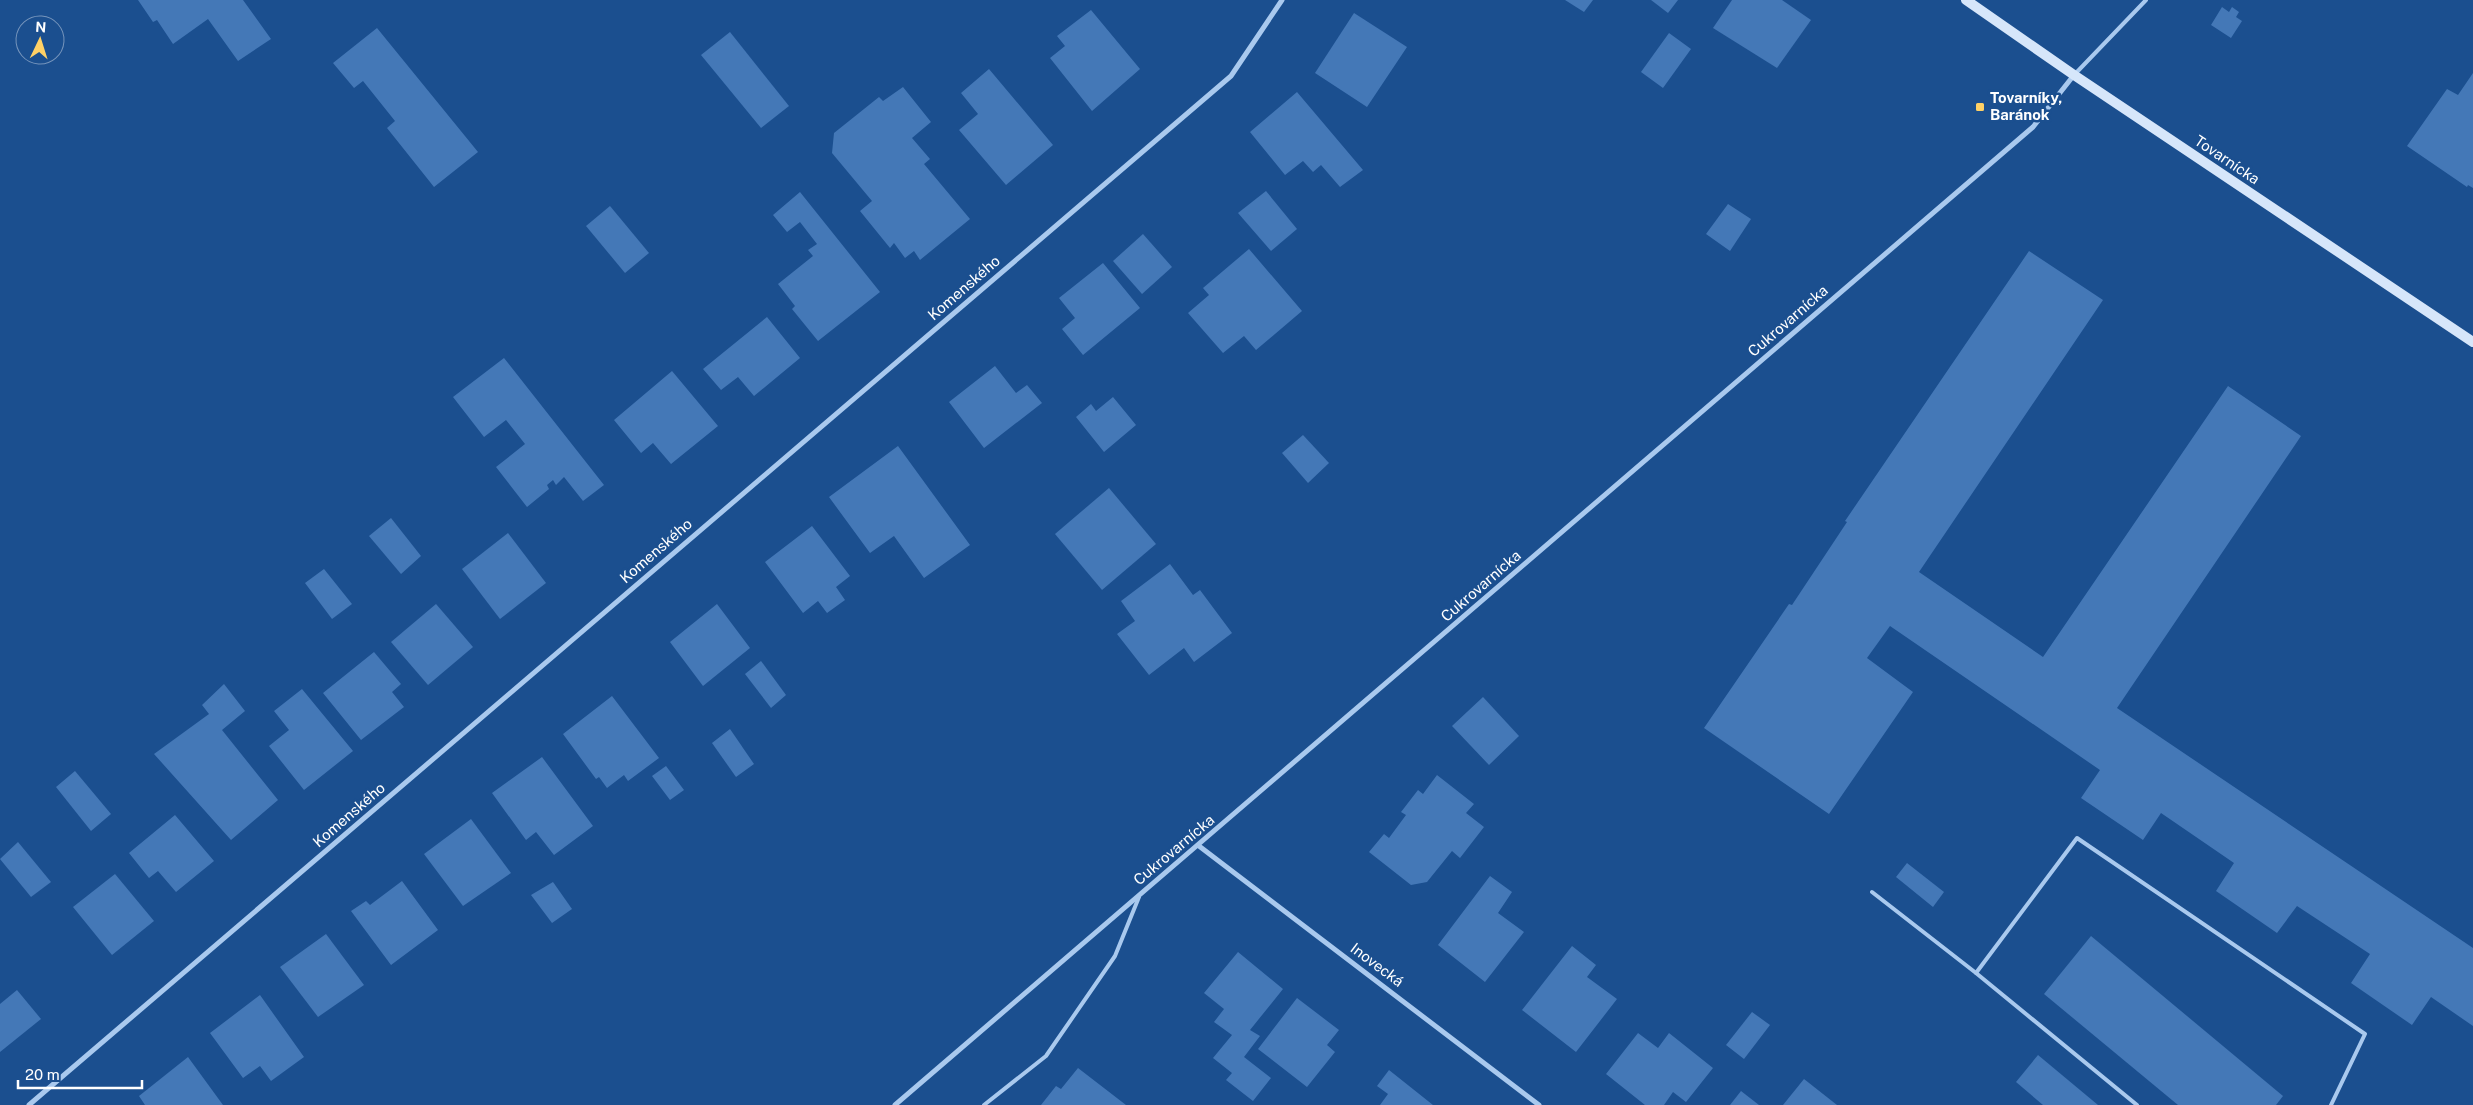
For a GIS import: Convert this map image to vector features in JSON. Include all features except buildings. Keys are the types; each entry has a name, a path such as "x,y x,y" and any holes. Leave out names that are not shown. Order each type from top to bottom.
{"main road":[{"name":"Tovarnícka","path":"1966,0 2074,76 2473,342"}],"street":[{"name":"Komenského","path":"29,1105 1231,76 1282,0"},
{"name":"Cukrovarnícka","path":"895,1105 1199,846 2032,127 2074,76"},
{"name":"Inovecká","path":"1199,846 1539,1105"}],"lane":[{"path":"2074,76 2146,0"},
{"path":"1976,973 2076,838 2364,1034 2331,1105"},
{"path":"1872,892 1976,973 2137,1105"},
{"path":"984,1105 1046,1056 1115,956 1138,897"}],"place":[{"name":"Tovarníky, Baránok","path":"1980,107"}]}
